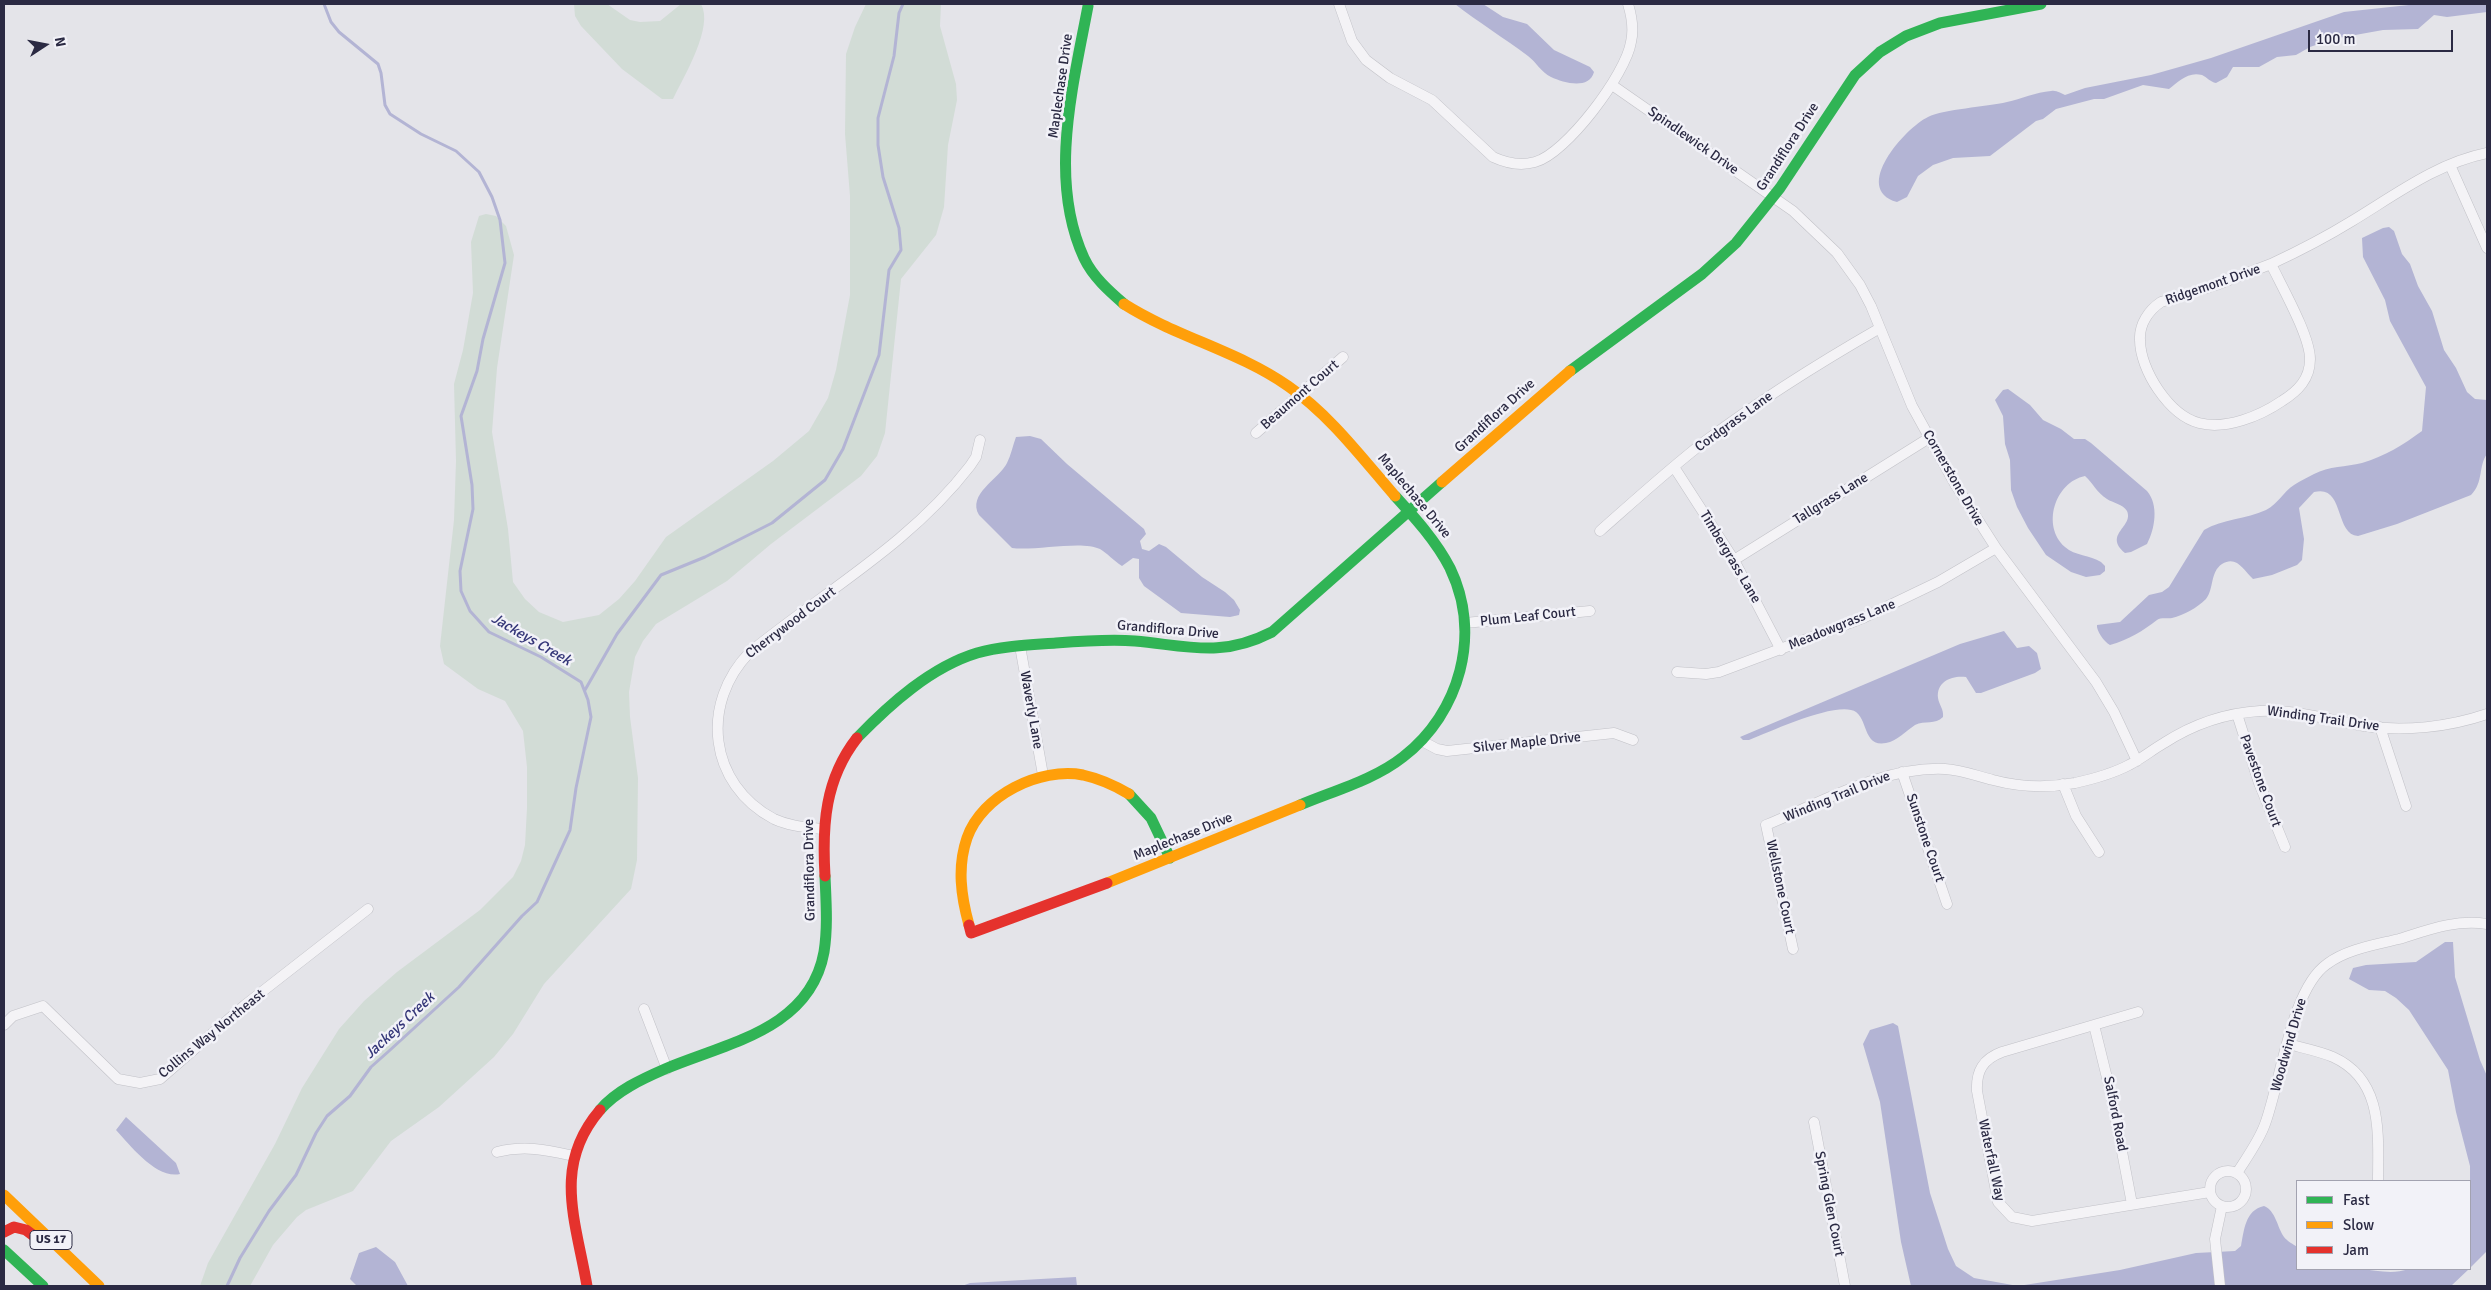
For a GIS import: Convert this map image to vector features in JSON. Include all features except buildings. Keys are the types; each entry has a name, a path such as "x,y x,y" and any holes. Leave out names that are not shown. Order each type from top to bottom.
{"main road":[{"name":"Grandiflora Drive","path":"587,1286 571,1184 574,1156 587,1126 606,1102 634,1082 769,1028 792,1012 809,992 820,969 826,936 822,829 826,797 835,772 852,742 869,724 950,665 984,651 1020,646 1118,640 1209,651 1243,646 1262,638 1282,625 1566,373 1717,261 1748,230 1774,197 1842,92 1855,75 1880,52 1906,36 1940,23 2041,4"},
{"name":"Maplechase Drive","path":"1043,775 1014,786 1001,794 982,812 968,837 961,864 961,880 971,933 1110,883 1389,767 1422,741 1437,723 1453,693 1464,659 1466,623 1460,594 1448,564 1426,530 1331,424 1300,395 1273,376 1244,360 1152,321 1125,306 1103,286 1084,259 1071,214 1067,140 1070,108 1088,6"},
{"path":"1043,775 1084,774 1108,782 1121,789 1143,808 1153,821 1170,858"},
{"name":"US 17","path":"4,1195 99,1286"},
{"path":"4,1232 14,1227 26,1230 87,1274"},
{"name":"US 17","path":"4,1250 43,1286"}],"street":[{"path":"1339,4 1352,41 1366,60 1390,78 1432,100 1486,152 1502,161 1514,163 1535,162 1555,152 1612,85 1622,69 1631,43 1632,18 1628,4"},
{"name":"Spindlewick Drive","path":"1612,85 1774,197"},
{"name":"Ridgemont Drive","path":"2271,264 2309,351 2309,369 2303,385 2278,404 2242,420 2210,424 2200,423 2184,417 2168,404 2149,370 2140,339 2144,321 2154,307 2161,302 2216,285 2271,264 2320,240 2409,185 2450,165 2487,153"},
{"path":"2450,165 2487,248"},
{"name":"Cornerstone Drive","path":"1774,197 1810,226 1837,253 1860,285 1880,328 1899,377 1929,438 1974,515 1996,548 2096,682 2114,712 2137,761"},
{"name":"Cordgrass Lane","path":"1600,531 1674,467 1733,421 1787,384 1880,328"},
{"name":"Beaumont Court","path":"1256,433 1343,357"},
{"name":"Tallgrass Lane","path":"1734,560 1929,438"},
{"name":"Cherrywood Court","path":"822,829 799,826 774,819 752,804 734,784 724,762 718,740 718,714 723,692 736,668 750,652 889,549 924,519 976,458 980,440"},
{"name":"Timbergrass Lane","path":"1674,467 1734,560 1781,650"},
{"name":"Meadowgrass Lane","path":"1677,672 1719,672 1781,650 1889,606 1938,582 1996,548"},
{"name":"Plum Leaf Court","path":"1466,623 1590,611"},
{"name":"Waverly Lane","path":"1020,646 1043,775"},
{"name":"Winding Trail Drive","path":"1766,825 1876,780 1902,772 1945,769 2015,784 2063,784 2110,774 2137,761 2186,730 2237,714 2260,711 2288,711 2380,727 2438,725 2487,714"},
{"name":"Pavestone Court","path":"2237,714 2252,765 2285,846"},
{"path":"2380,727 2406,806"},
{"name":"Silver Maple Drive","path":"1422,741 1437,749 1447,751 1614,733 1633,740"},
{"name":"Sunstone Court","path":"1902,772 1947,904"},
{"path":"2063,784 2076,816 2099,852"},
{"name":"Wellstone Court","path":"1766,825 1793,949"},
{"name":"Collins Way Northeast","path":"4,1025 12,1016 43,1006 118,1079 140,1083 160,1080 245,1004 368,909"},
{"name":"Woodwind Drive","path":"2237,1173 2265,1126 2304,992 2319,971 2335,959 2353,952 2452,924 2470,922 2487,924"},
{"path":"644,1009 667,1069"},
{"name":"Waterfall Way","path":"2138,1012 2002,1052 1990,1058 1980,1068 1977,1075 1977,1091 1998,1202 2007,1214 2025,1221 2210,1192"},
{"name":"Salford Road","path":"2094,1025 2111,1094 2132,1204"},
{"path":"2288,1044 2320,1053 2343,1063 2353,1070 2368,1090 2377,1114 2378,1180"},
{"name":"Spring Glen Court","path":"1814,1122 1845,1286"},
{"path":"496,1152 519,1148 538,1148 574,1156"},
{"path":"2231,1171 2237,1173 2245,1184 2244,1198 2235,1206 2222,1206 2213,1199 2210,1192 2212,1180 2219,1173 2231,1171"},
{"path":"2220,1286 2215,1250 2216,1229 2222,1206"}],"shaded area":[{"path":"574,4 607,4 630,20 640,22 660,21 681,4 701,4 704,14 704,25 701,38 673,99 662,99 622,69 581,26 575,16"},
{"path":"866,4 941,4 940,26 956,84 957,100 948,145 944,207 936,235 901,279 885,433 877,456 861,476 771,544 727,581 656,624 643,641 635,657 629,692 630,717 638,778 637,860 631,889 544,984 513,1034 494,1057 439,1107 391,1141 353,1191 306,1210 297,1217 273,1245 250,1286 200,1286 208,1263 275,1144 302,1088 339,1029 364,1001 397,972 480,910 513,877 521,861 525,845 527,808 527,767 523,731 505,701 478,689 444,664 440,646 454,520 456,461 454,384 463,350 473,293 471,242 479,216 486,214 496,216 506,226 514,255 497,368 492,432 508,529 513,582 525,599 539,612 563,622 599,615 619,599 635,581 666,537 773,461 809,431 828,398 836,370 850,295 850,196 845,134 846,54 855,27"}],"water":[{"path":"1455,4 1483,4 1503,17 1527,24 1554,50 1590,67 1594,72 1591,78 1576,84 1551,77 1528,56"},
{"path":"2418,4 2487,4 2487,12 2447,17 2434,15 2418,29 2383,30 2333,39 2310,47 2296,55 2277,57 2259,67 2233,67 2227,77 2216,83 2197,74 2184,78 2169,89 2143,85 2104,99 2094,99 2056,109 2043,119 2036,121 1990,156 1953,158 1933,165 1918,176 1907,197 1897,202 1884,195 1879,185 1881,172 1896,145 1918,123 1935,114 2007,102 2045,92 2055,91 2065,95 2085,88 2151,75 2211,58 2344,12"},
{"path":"2389,227 2394,231 2402,254 2410,264 2418,286 2432,311 2444,350 2456,368 2467,392 2475,399 2487,400 2487,454 2475,490 2471,495 2397,524 2358,536 2350,533 2345,527 2331,495 2324,492 2314,492 2299,508 2304,539 2302,560 2297,565 2272,575 2253,579 2240,565 2232,561 2222,564 2216,571 2206,599 2194,608 2177,617 2159,619 2129,638 2110,645 2099,633 2097,625 2120,622 2149,595 2162,592 2169,587 2204,530 2211,526 2266,510 2274,505 2290,488 2309,476 2326,469 2362,463 2378,457 2422,431 2426,387 2390,321 2385,300 2363,257 2362,238"},
{"path":"2008,389 2030,405 2043,420 2061,429 2074,439 2085,439 2091,443 2147,491 2153,503 2154,524 2147,544 2125,553 2117,541 2127,522 2127,511 2104,497 2085,476 2075,480 2059,496 2053,517 2054,528 2058,538 2065,547 2073,552 2101,562 2105,566 2105,571 2100,575 2086,577 2071,572 2046,555 2028,528 2011,490 2010,460 2005,444 2003,416 1995,400 2003,390"},
{"path":"1030,436 1041,439 1067,464 1144,529 1146,534 1140,541 1142,549 1149,551 1159,544 1166,547 1202,577 1234,600 1240,610 1239,615 1230,617 1181,613 1144,586 1139,578 1139,559 1133,558 1122,566 1100,549 1082,545 1012,548 979,515 976,507 977,500 1007,463 1016,437"},
{"path":"2004,631 2017,648 2029,646 2037,653 2041,669 1981,693 1976,693 1966,677 1946,680 1938,692 1943,717 1937,721 1915,725 1890,742 1878,743 1873,740 1857,712 1841,709 1800,720 1749,740 1743,740 1740,737 1960,644"},
{"path":"2445,942 2453,942 2455,977 2480,1060 2487,1076 2487,1251 2471,1267 2470,1166 2456,1112 2448,1070 2409,1010 2396,998 2385,991 2369,990 2349,979 2353,968 2366,965 2416,962"},
{"path":"1893,1023 1898,1026 1930,1193 1948,1249 1956,1266 1974,1278 2018,1286 1911,1286 1901,1242 1880,1102 1863,1044 1870,1030"},
{"path":"126,1117 176,1163 180,1174 171,1174 153,1166 129,1144 116,1130"},
{"path":"2264,1206 2274,1215 2284,1237 2296,1246 2296,1270 2390,1272 2406,1270 2468,1270 2451,1286 2018,1286 2120,1270 2196,1253 2235,1251 2241,1246 2249,1216 2258,1208"},
{"path":"376,1247 395,1262 408,1286 357,1286 350,1279 359,1253"},
{"path":"1076,1277 1077,1286 962,1286 970,1283"}],"waterway":[{"name":"Jackeys Creek","path":"227,1286 240,1258 269,1211 296,1175 316,1133 327,1116 350,1096 371,1067 459,987 522,916 537,902 570,830 576,788 591,717 588,700 581,682 541,657 489,632 470,611 461,591 460,571 473,509 472,485 461,416 477,371 483,339 505,263 500,220 492,197 479,172 456,151 421,134 390,114 385,105 378,64 339,32 331,22 324,4"},
{"path":"585,690 617,634 661,575 705,557 772,523 825,480 843,449 879,355 889,270 901,250 899,228 883,177 878,145 878,118 894,56 899,13 903,4"}],"traffic: fast":[{"path":"1570,371 1702,274 1736,243 1780,188 1855,75 1880,52 1906,36 1940,23 2041,4"},
{"path":"1088,6 1076,68 1067,133 1065,165 1067,197 1073,228 1084,258 1107,289 1124,304"},
{"path":"857,738 883,712 912,688 943,667 977,653 1006,647 1105,640 1205,648 1220,648 1254,640 1272,632 1442,482"},
{"path":"1300,805 1366,779 1403,757 1423,739 1439,718 1451,695 1460,671 1464,645 1464,619 1460,593 1450,568 1432,539 1395,496"},
{"path":"1129,794 1151,818 1170,858"},
{"path":"600,1110 622,1091 647,1077 762,1030 784,1016 802,1000 816,978 824,952 826,924 825,876"},
{"path":"4,1250 43,1286"}],"traffic: slow":[{"path":"1124,304 1165,326 1249,363 1288,386 1332,424 1395,496"},
{"path":"1442,482 1570,371"},
{"path":"969,925 961,881 964,849 967,838 975,823 985,809 999,797 1014,787 1031,780 1049,775 1066,774 1096,778 1129,794"},
{"path":"1107,883 1300,805"},
{"path":"4,1195 99,1286"}],"traffic: jam":[{"path":"825,876 824,839 828,803 838,770 857,738"},
{"path":"969,925 971,933 1107,883"},
{"path":"587,1286 571,1195 572,1173 576,1152 585,1131 600,1110"},
{"path":"4,1232 14,1227 26,1230 42,1242"}]}
